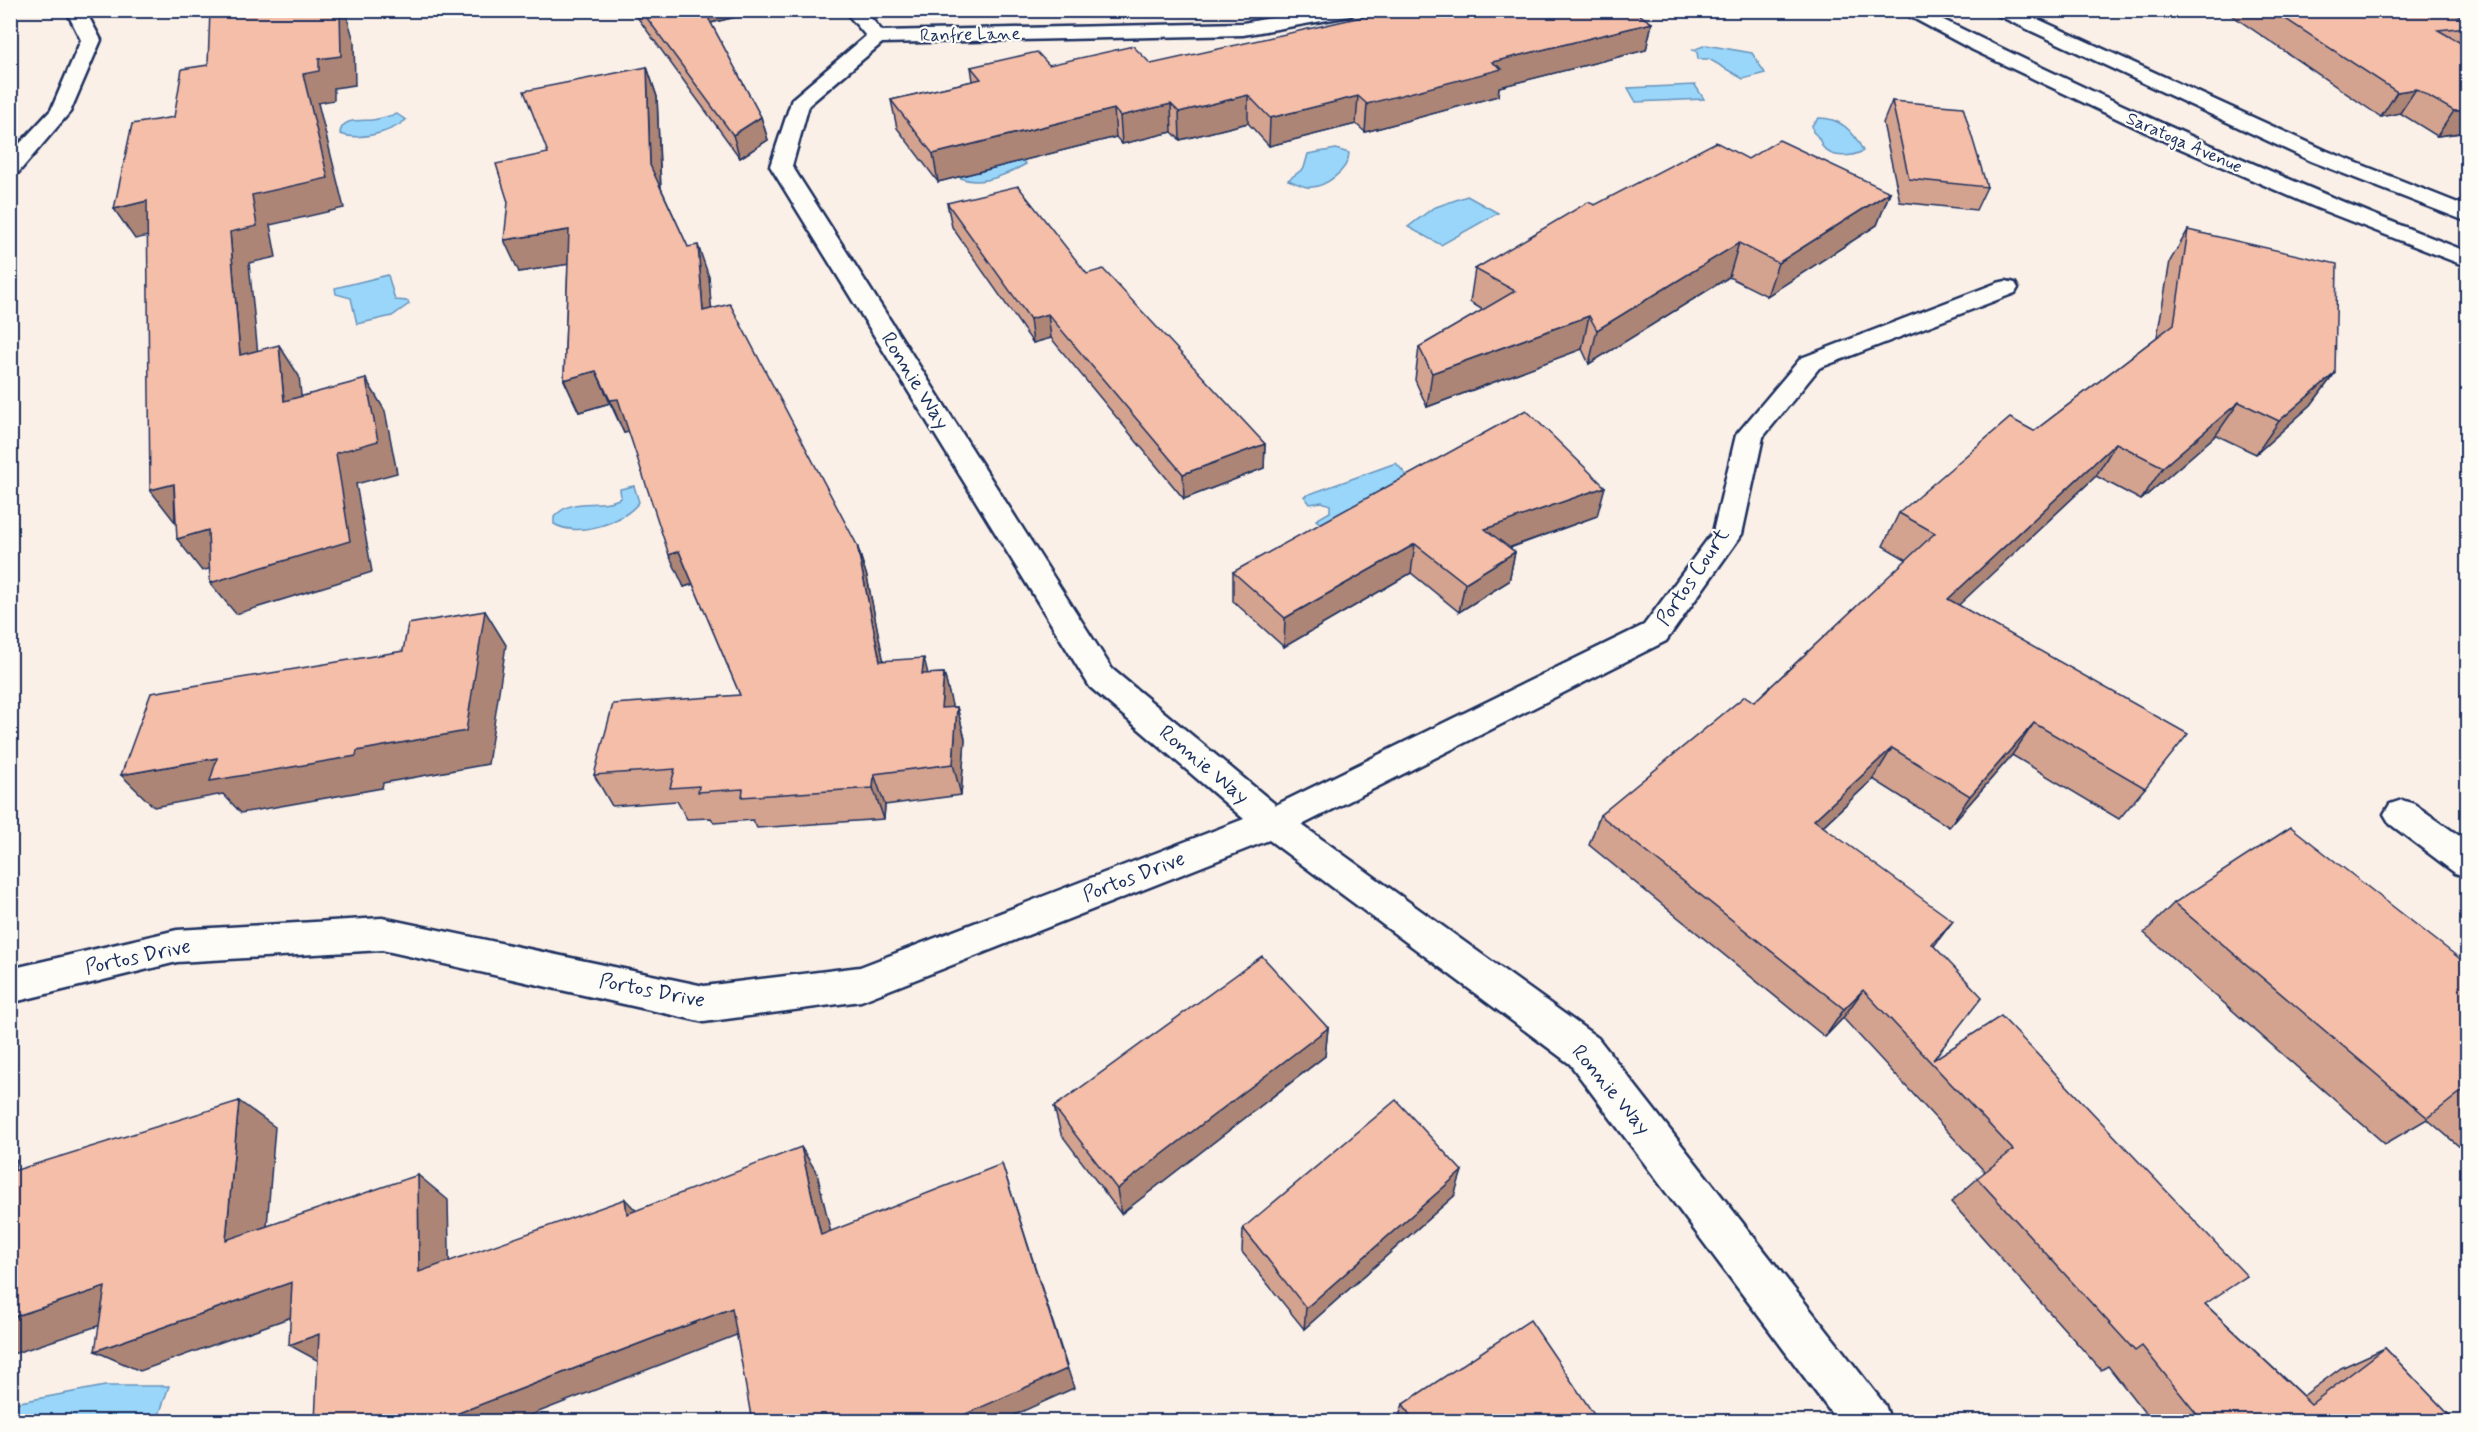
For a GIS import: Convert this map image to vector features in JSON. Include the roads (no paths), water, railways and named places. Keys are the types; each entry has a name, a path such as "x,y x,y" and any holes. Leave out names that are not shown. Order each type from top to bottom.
{"street":[{"path":"10,168 60,112 91,40 75,10"},
{"path":"853,10 877,37"},
{"name":"Ranfre Lane","path":"877,37 1243,29 1350,10"},
{"name":"Saratoga Avenue","path":"1907,10 2086,99 2202,152 2468,260"},
{"path":"2002,10 2319,156 2468,215"},
{"name":"Ronnie Way","path":"877,37 799,103 781,166 1101,678 1273,823 1584,1051 1868,1422"},
{"name":"Portos Court","path":"1273,823 1654,633 1727,534 1750,435 1810,363 2006,288"},
{"path":"2402,814 2468,862"},
{"name":"Portos Drive","path":"10,986 177,946 382,934 704,1004 861,984 1273,823"}],"water":[{"path":"1706,45 1752,53 1765,73 1743,79 1709,59 1698,59 1697,52 1693,50"},
{"path":"1695,85 1704,99 1636,102 1628,88"},
{"path":"397,114 406,120 392,129 356,137 340,134 341,129 348,122 375,120"},
{"path":"1819,118 1834,120 1846,127 1863,151 1842,156 1827,151 1813,132 1812,125"},
{"path":"1336,149 1349,153 1348,159 1340,172 1328,182 1307,187 1288,180 1304,168 1308,154"},
{"path":"1020,158 1026,164 993,178 975,181 959,177 961,172"},
{"path":"1467,196 1498,213 1441,245 1408,227 1433,208"},
{"path":"388,275 395,300 408,301 409,304 392,316 357,324 351,298 336,294 335,288"},
{"path":"1396,463 1415,485 1326,528 1316,520 1330,512 1330,505 1322,502 1310,504 1304,496"},
{"path":"634,486 639,502 632,510 612,522 587,529 564,528 554,524 554,517 569,506 612,501 621,498 620,489"},
{"path":"105,1386 169,1386 157,1421 11,1421 15,1403"}]}
